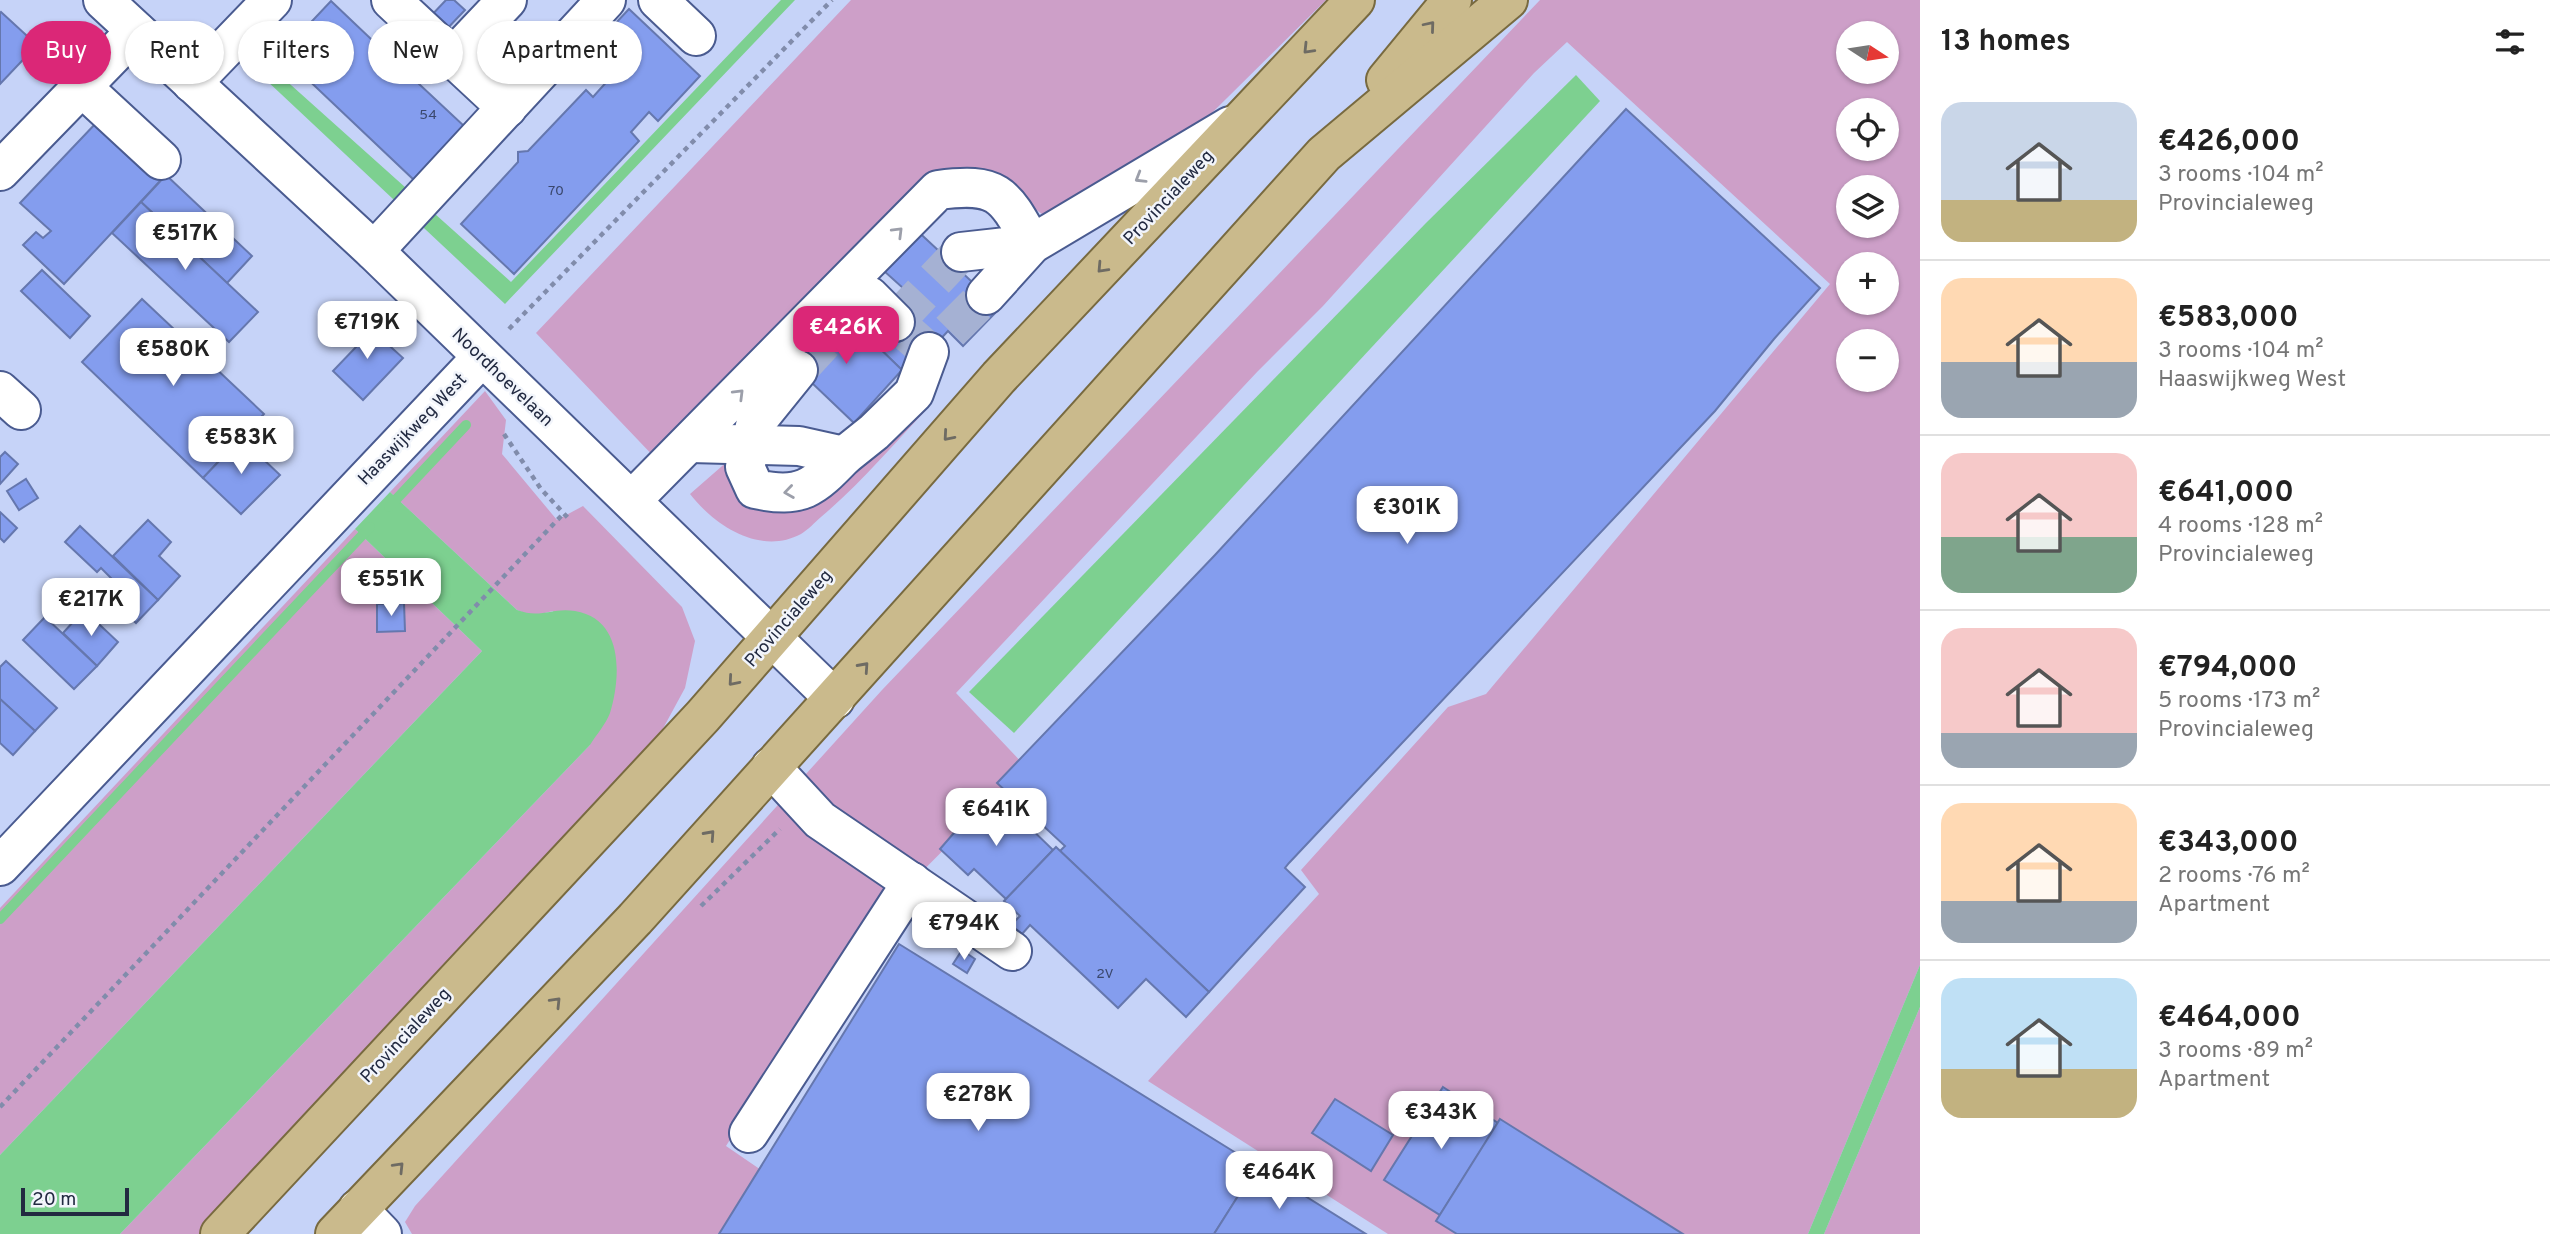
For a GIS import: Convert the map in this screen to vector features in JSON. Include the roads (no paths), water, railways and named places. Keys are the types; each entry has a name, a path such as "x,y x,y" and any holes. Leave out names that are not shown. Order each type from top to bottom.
{"main road":[{"name":"Provincialeweg","path":"220,1234 703,716 999,377 1355,0"},
{"path":"358,1226 1324,154 1452,0"},
{"path":"1324,154 1508,0"}],"street":[{"name":"Noordhoevelaan","path":"103,0 125,21"},
{"path":"224,50 272,0"},
{"path":"391,0 414,21"},
{"path":"463,46 507,0"},
{"path":"374,251 606,0"},
{"path":"658,0 696,36"},
{"path":"0,171 125,42"},
{"path":"463,66 507,108"},
{"name":"Noordhoevelaan","path":"193,84 374,251 633,499 835,699"},
{"path":"82,87 161,160"},
{"path":"986,295 1032,244 1241,120"},
{"path":"633,499 938,190 974,185 1007,200 1032,244"},
{"path":"961,252 1032,244"},
{"path":"847,317 869,296 895,321"},
{"path":"798,370 756,422 745,467 755,489 773,493 798,492 821,479 914,393 929,352"},
{"name":"Haaswijkweg West","path":"0,866 482,357"},
{"path":"691,443 753,442"},
{"path":"771,767 821,820 1012,951"},
{"path":"749,1133 912,882"}],"waterway":[{"path":"389,507 466,425"},
{"path":"0,919 370,527"}],"tunnel":[{"path":"961,252 895,322 929,352 986,295"},
{"path":"798,370 847,317"}]}
